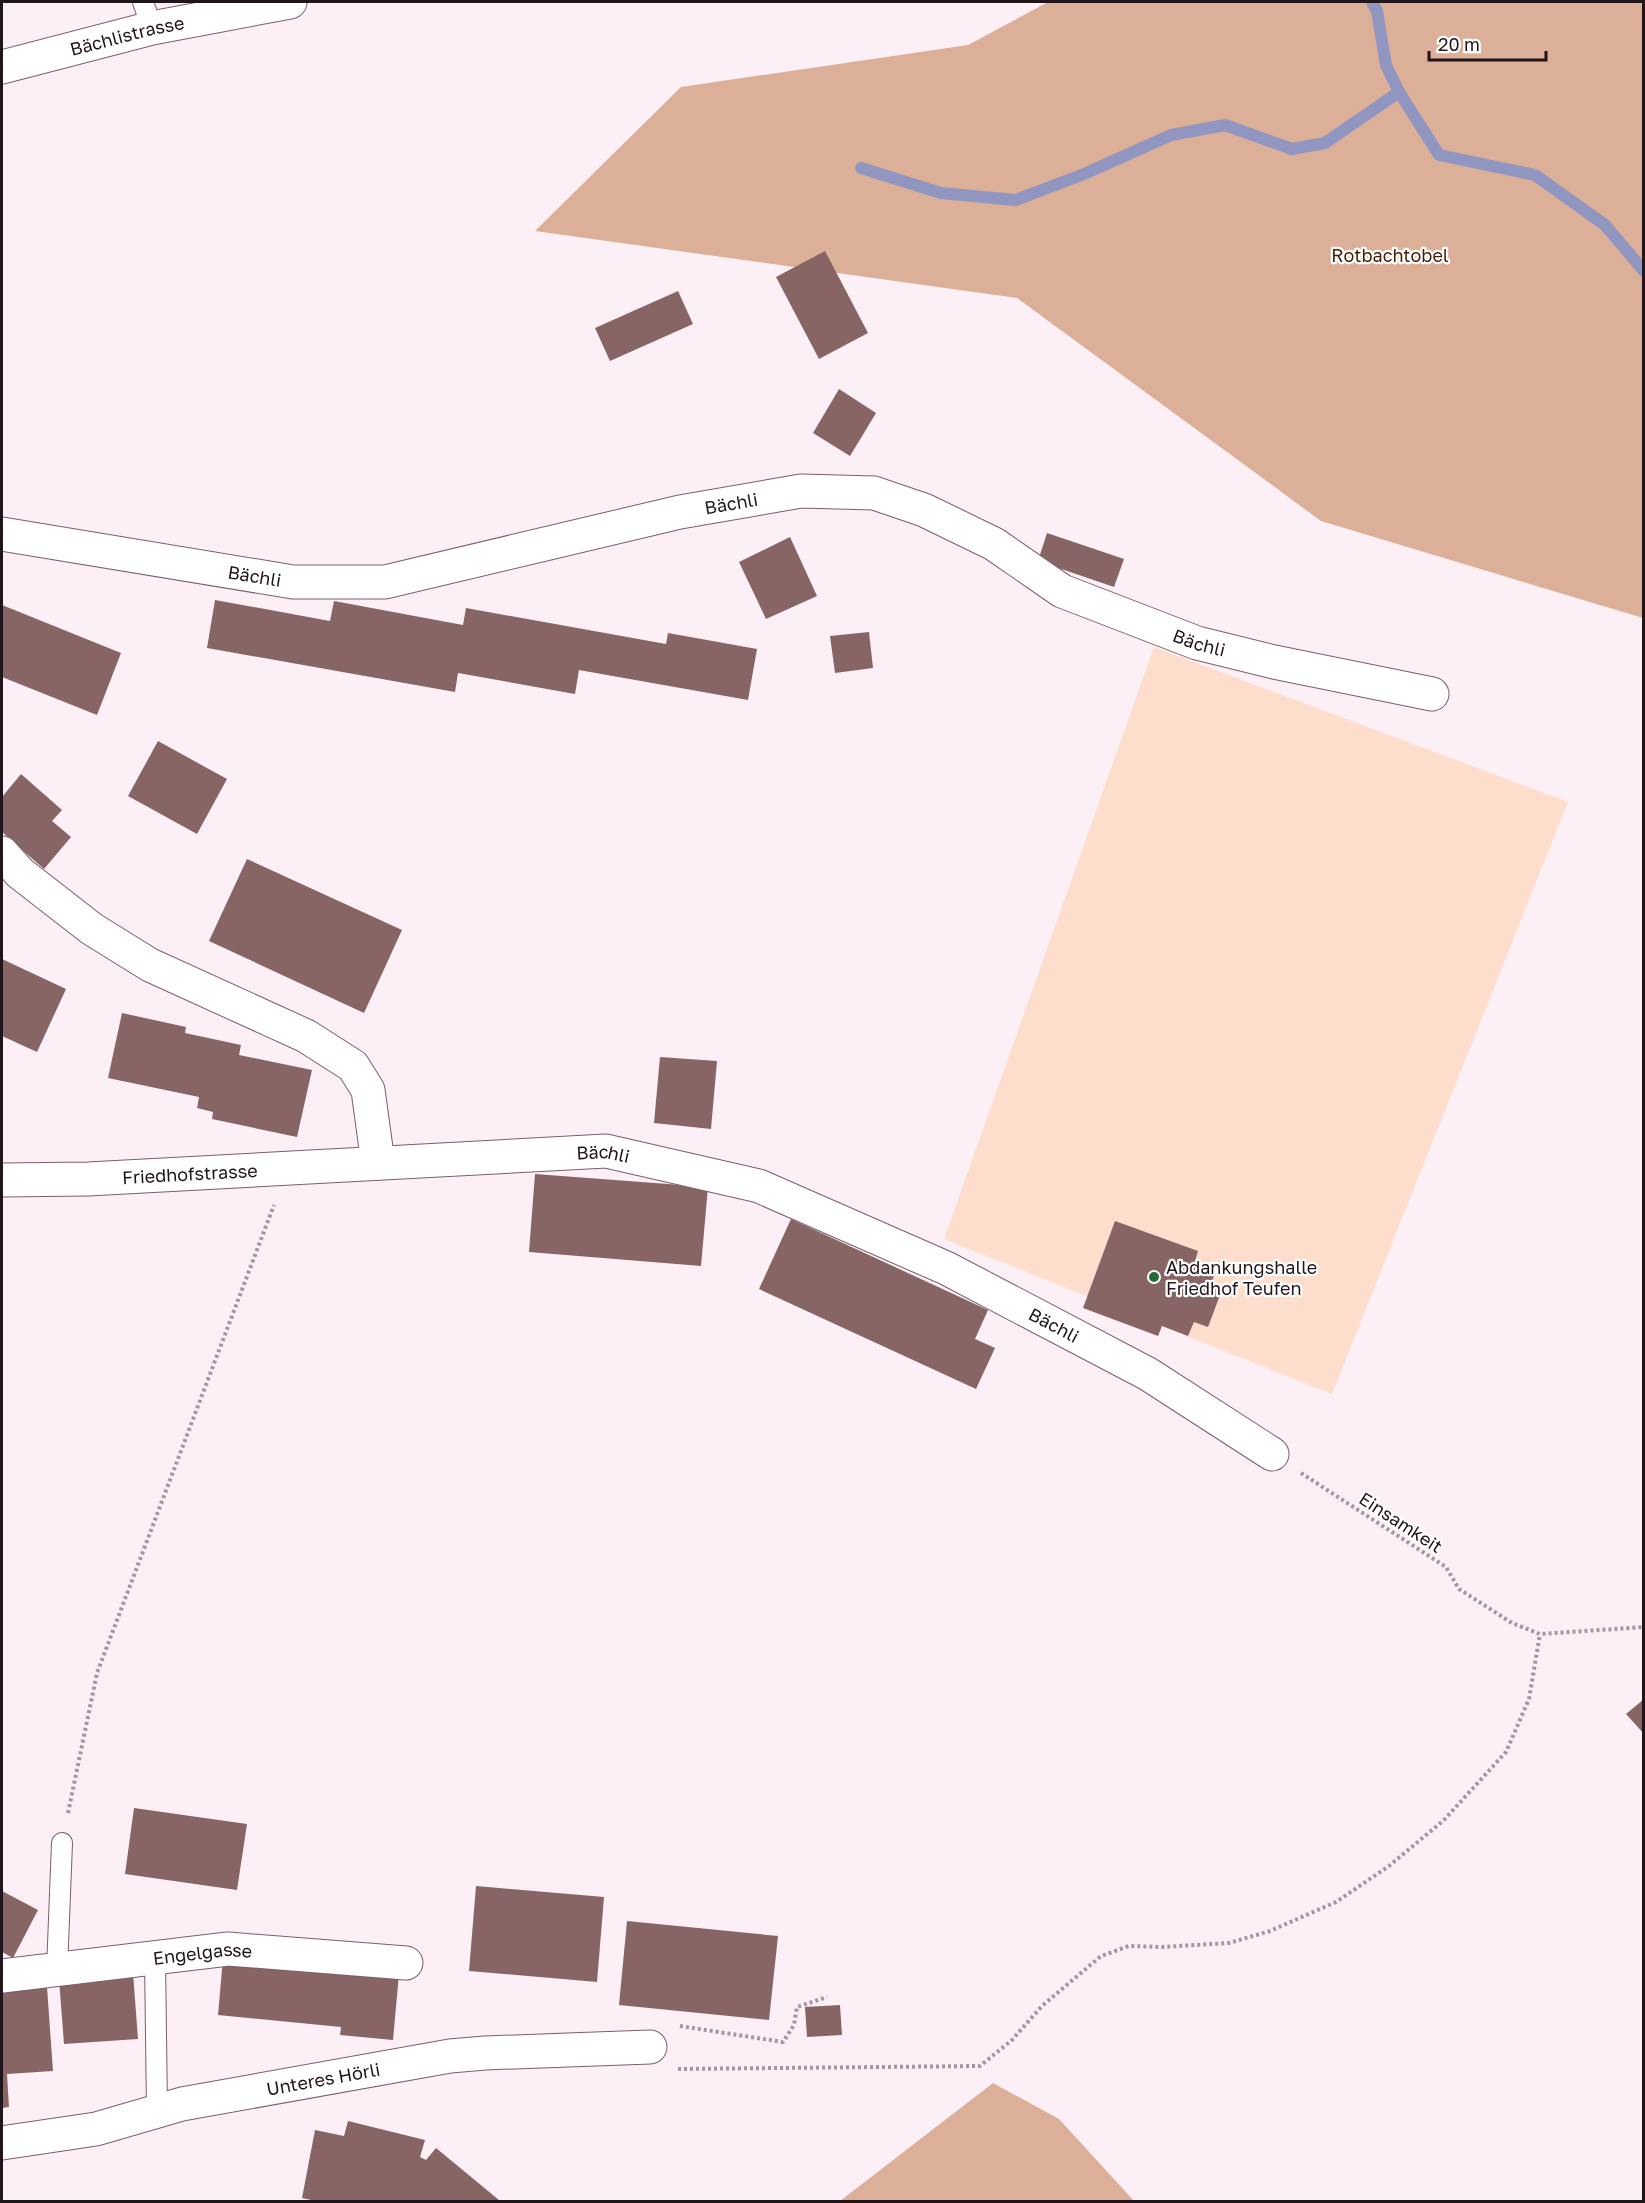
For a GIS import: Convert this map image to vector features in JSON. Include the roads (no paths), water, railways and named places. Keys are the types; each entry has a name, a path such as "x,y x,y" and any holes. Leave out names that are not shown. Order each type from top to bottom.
{"street":[{"name":"Bächlistrasse","path":"2,67 148,15 290,2"},
{"name":"Bächli","path":"2,534 293,582 385,582 680,512 801,491 874,493 924,510 994,544 1062,591 1197,643 1274,662 1432,694"},
{"path":"2,853 20,873 92,929 150,965 306,1036 353,1066 368,1090 378,1163"},
{"name":"Bächli","path":"378,1163 606,1151 759,1186 946,1268 1148,1374 1272,1454"},
{"name":"Friedhofstrasse","path":"2,1180 88,1179 378,1163"},
{"name":"Engelgasse","path":"2,1976 228,1949 406,1963"},
{"name":"Unteres Hörli","path":"2,2143 96,2129 182,2104 450,2056 485,2053 662,2058"}],"lane":[{"path":"57,1970 62,1843"},
{"path":"155,1958 157,2111"}],"waterway":[{"path":"1372,2 1377,11 1386,65 1399,92"},
{"path":"861,168 941,193 1016,200 1084,174 1171,135 1225,125 1292,149 1325,143 1399,92 1439,155 1535,175 1605,225 1644,271"}],"place":[{"name":"Abdankungshalle Friedhof Teufen","path":"1154,1277"}],"park label":[{"name":"Rotbachtobel","path":"1390,255"}]}
